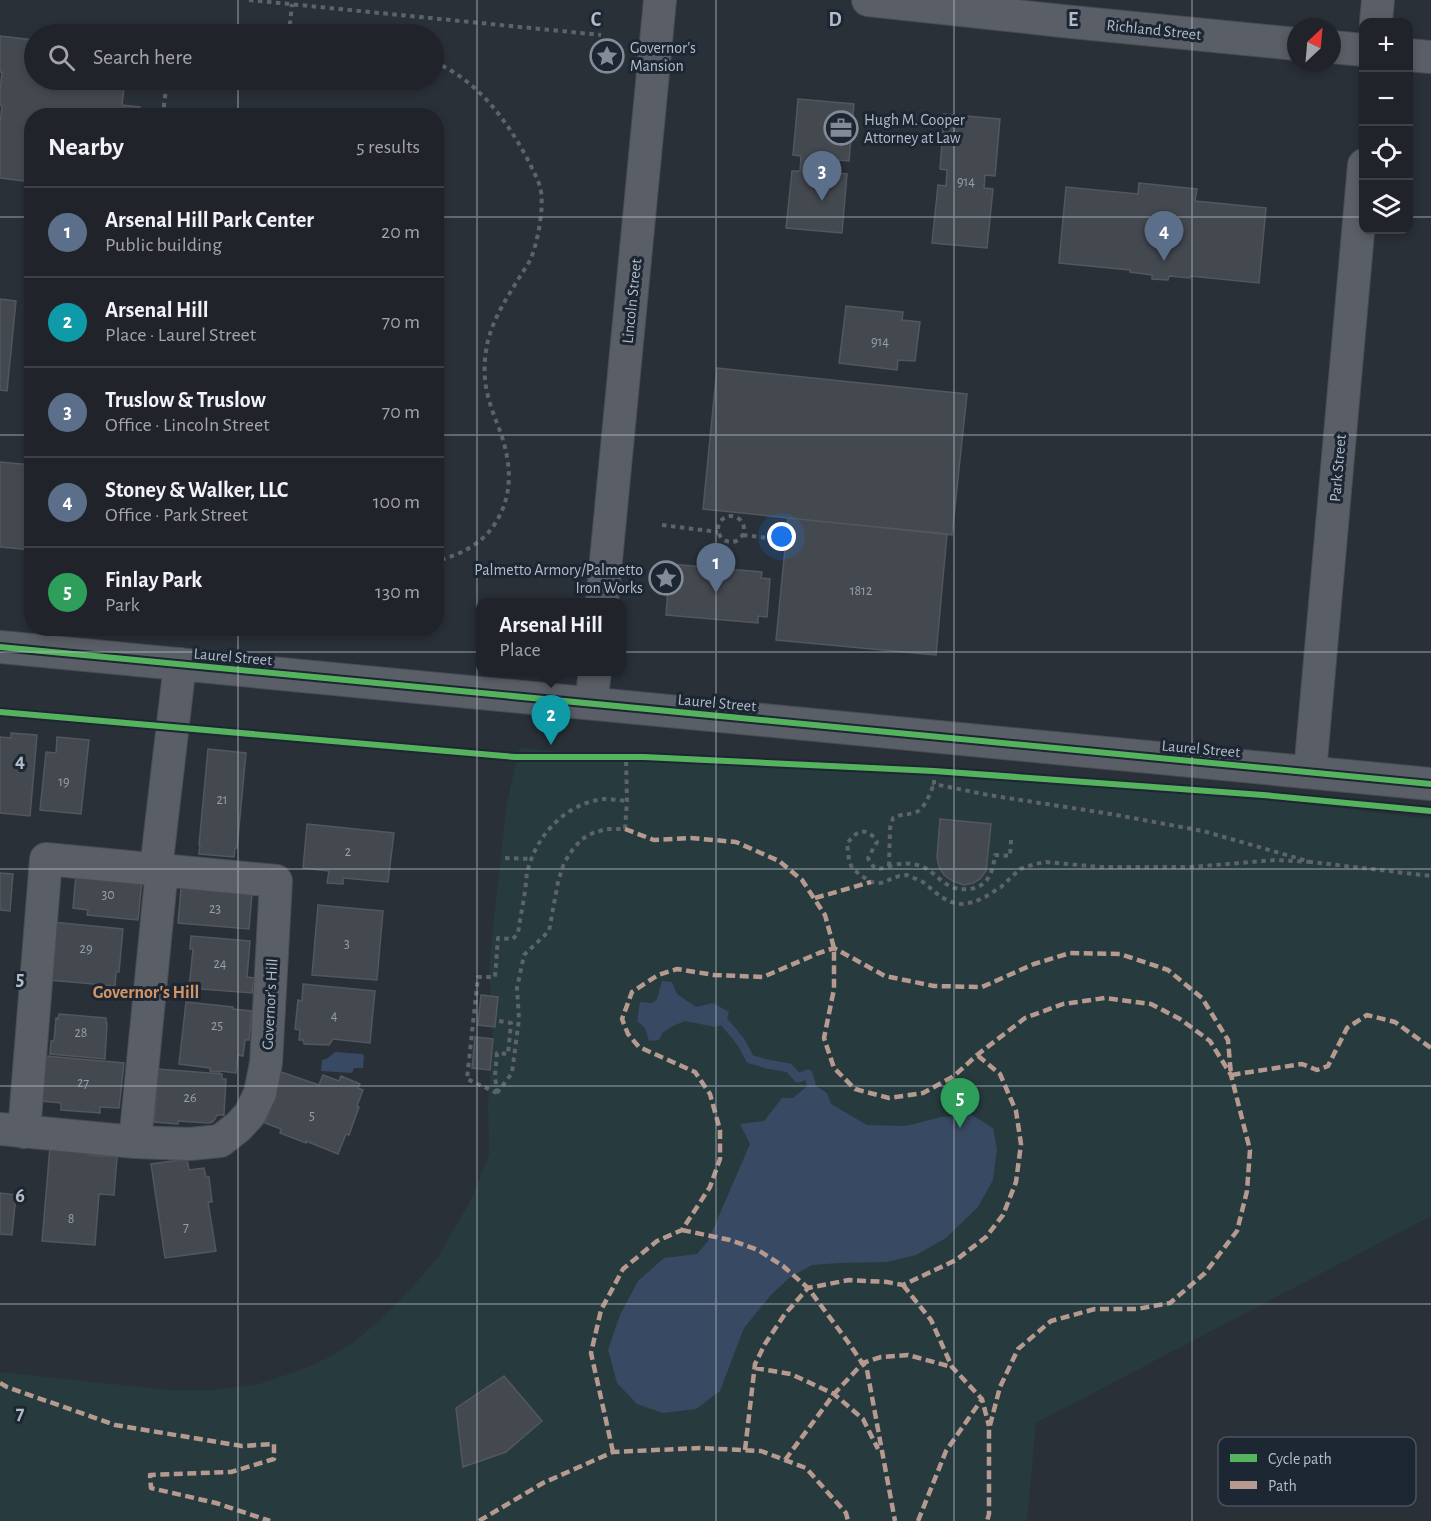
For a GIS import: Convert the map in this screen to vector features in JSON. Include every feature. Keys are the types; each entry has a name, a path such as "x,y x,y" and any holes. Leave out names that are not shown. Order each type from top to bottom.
{"street":[{"name":"Lincoln Street","path":"602,598 660,0"},
{"name":"Richland Street","path":"868,0 1287,43"},
{"path":"1376,18 1378,0"},
{"path":"1341,48 1359,50"},
{"path":"1413,55 1431,57"},
{"name":"Park Street","path":"1310,772 1363,180"},
{"name":"Laurel Street","path":"0,647 1431,784"},
{"path":"135,1142 180,664"},
{"path":"591,703 594,676"},
{"name":"Governor's Hill","path":"46,859 276,881 266,1063 260,1093 250,1114 238,1127 219,1141 189,1144 135,1142 12,1130 46,859"}],"path":[{"path":"249,0 601,34"},
{"path":"290,24 292,4"},
{"path":"444,66 474,87 495,111 524,152 540,187 542,198 539,226 531,259 499,310 486,352 484,374 508,462 508,496 495,525 482,538 466,550 444,559"},
{"path":"164,108 165,90"},
{"path":"734,516 744,524 743,535 740,540 731,543 723,540 718,532 719,524 726,517 734,516"},
{"path":"662,525 718,532"},
{"path":"743,535 786,540"},
{"path":"497,1093 512,1073 519,1019 517,988 524,955 549,932 558,882 564,863 582,839 606,829 625,829 626,757"},
{"path":"889,867 890,828 893,818 918,811 934,784 934,771"},
{"path":"934,784 1203,831 1311,862"},
{"path":"497,1093 467,1079 478,977 495,977 498,938 513,939 518,933 531,859 537,846 554,824 573,810 597,800 627,801"},
{"path":"1011,840 1010,856 995,855 994,866 986,882 979,887 968,889 958,889 948,885 931,870 922,866 895,864 885,869 877,868 870,864 868,858 877,842 874,836 867,832 854,834 850,839 848,843 849,861 852,868 871,882 881,883 907,875 923,882 941,897 961,904 985,897 1001,887 1020,869 1046,862 1100,867 1191,867 1275,860 1431,876"},
{"path":"505,858 531,859"},
{"path":"497,1093 495,1076 497,1053 508,1054 512,1023 499,1021"}],"green space":[{"path":"520,748 626,757 895,770 1245,797 1431,819 1431,1216 1036,1423 1027,1521 0,1521 0,1372 169,1390 213,1390 259,1384 301,1370 332,1356 354,1342 409,1291 438,1257 472,1198 489,1154 488,1103 493,1034 489,966 507,801"}],"water":[{"path":"662,981 672,982 677,994 696,1007 713,1003 729,1012 726,1024 715,1027 685,1021 663,1032 659,1040 649,1041 645,1028 637,1021 640,1002 652,1003 657,999"},
{"path":"335,1052 363,1054 363,1068 354,1068 352,1073 321,1071 322,1060"},
{"path":"811,1083 827,1093 831,1104 867,1125 906,1126 941,1117 972,1115 993,1128 997,1149 993,1180 978,1207 946,1238 916,1255 887,1262 812,1265 789,1278 771,1295 744,1328 720,1391 696,1409 663,1413 637,1404 617,1383 608,1350 620,1315 638,1281 664,1258 697,1254 708,1241 750,1144 740,1124 764,1121 782,1098 793,1098"}],"building":[{"path":"0,36 24,39 24,90 124,90 122,105 140,108 24,108 24,181 0,178 2,72 0,72"},
{"path":"798,99 854,104 849,161 839,160 838,173 847,174 842,233 786,228 792,171 800,171 801,156 793,155"},
{"path":"944,114 1000,119 995,176 985,175 984,188 993,189 987,248 932,243 938,185 946,186 947,170 940,169"},
{"path":"1139,183 1197,189 1195,201 1266,208 1259,283 1190,276 1190,278 1169,276 1168,280 1152,279 1152,275 1130,272 1130,270 1059,263 1066,187 1138,194"},
{"path":"0,299 16,301 7,391 0,390"},
{"path":"846,306 903,312 902,320 920,322 915,361 898,360 897,370 839,363"},
{"path":"717,368 967,394 952,535 703,509"},
{"path":"0,462 24,464 24,549 0,547"},
{"path":"788,518 947,534 936,655 776,640"},
{"path":"670,564 762,572 761,578 770,579 767,617 758,616 758,623 666,615"},
{"path":"11,733 37,735 30,816 0,813 0,737 11,738"},
{"path":"57,737 89,740 81,814 40,810 46,752 56,753"},
{"path":"208,749 246,753 237,848 235,848 234,857 199,854"},
{"path":"940,819 991,824 986,871 980,879 964,885 944,875 937,857"},
{"path":"307,824 394,833 388,882 343,878 343,884 327,883 329,871 303,868"},
{"path":"0,873 13,874 10,911 0,910"},
{"path":"76,874 142,880 138,920 87,915 88,910 73,908"},
{"path":"181,888 252,894 249,929 178,923"},
{"path":"318,905 383,911 377,980 312,975"},
{"path":"52,922 123,929 119,972 116,972 115,986 49,980"},
{"path":"191,936 250,941 247,977 254,978 252,993 189,988 193,949 190,949"},
{"path":"303,984 375,991 370,1043 333,1039 329,1045 304,1044 303,1040 299,1040 300,1030 295,1029 298,1000 302,1001"},
{"path":"481,995 498,997 495,1027 478,1025"},
{"path":"186,1002 252,1011 249,1040 245,1040 243,1056 238,1055 236,1073 210,1071 210,1068 179,1064"},
{"path":"59,1014 106,1018 105,1059 50,1054 51,1041 54,1041 56,1018 58,1019"},
{"path":"475,1037 493,1039 490,1070 472,1068"},
{"path":"46,1056 124,1063 119,1108 100,1107 100,1113 61,1110 61,1103 42,1101"},
{"path":"158,1069 222,1074 222,1079 226,1079 224,1115 217,1115 212,1122 208,1123 154,1122"},
{"path":"281,1072 319,1085 323,1075 339,1081 341,1076 360,1084 358,1088 363,1090 357,1106 359,1107 349,1135 346,1134 338,1154 280,1133 281,1129 265,1123"},
{"path":"50,1147 90,1150 89,1155 117,1157 114,1195 99,1194 95,1245 42,1241"},
{"path":"187,1159 189,1170 204,1168 206,1177 209,1177 212,1202 208,1202 216,1251 165,1258 151,1164"},
{"path":"0,1193 16,1195 12,1235 0,1234"},
{"path":"504,1376 542,1421 506,1452 463,1467 456,1408"}],"waterway":[{"path":"726,1024 741,1042 750,1059 789,1068 798,1078 808,1074 811,1083"}],"marked path":[{"path":"625,829 654,840 691,838 736,842 779,861 802,880 825,915 834,948 834,989 824,1038 834,1068 855,1089 889,1098 923,1093 954,1076 1025,1018 1063,1004 1105,998 1151,1004 1180,1019 1210,1041 1231,1075 1250,1150 1247,1191 1237,1231 1205,1273 1170,1303 1137,1309 1095,1309 1051,1321 1018,1349 1000,1387 989,1429 989,1514 987,1521"},
{"path":"815,898 871,882"},
{"path":"613,1452 591,1353 601,1310 623,1269 657,1241 682,1230 710,1187 720,1159 720,1130 710,1094 695,1072 639,1047 628,1034 622,1019 632,992 658,975 677,969 714,975 763,977 834,948 885,976 934,986 982,987 1034,964 1070,953 1120,954 1168,970 1202,998 1228,1040 1231,1075 1302,1064 1317,1070 1328,1066 1347,1028 1367,1015 1395,1022 1431,1048"},
{"path":"745,1450 755,1364 785,1314 808,1288 849,1280 903,1285 956,1260 986,1237 1003,1215 1016,1182 1021,1144 1016,1111 1000,1074 977,1055"},
{"path":"682,1230 730,1240 758,1250 783,1266 808,1288 848,1342 867,1370 895,1521"},
{"path":"903,1285 931,1320 952,1367 982,1399 989,1426"},
{"path":"785,1460 834,1394 863,1363 881,1357 908,1355 952,1367"},
{"path":"755,1368 791,1374 834,1394 863,1419 878,1449"},
{"path":"0,1383 115,1425 242,1446 274,1444 274,1459 231,1472 150,1475 151,1488 216,1503 270,1521"},
{"path":"918,1521 946,1451 982,1399"},
{"path":"479,1521 543,1483 613,1452 700,1448 761,1451 806,1468 846,1513 848,1521"}],"cycle path":[{"path":"0,647 1431,784"},
{"path":"0,712 515,757 644,757 934,771 1263,795 1431,811"}],"place":[{"name":"Governor's Mansion","path":"607,56"},
{"name":"Hugh M. Cooper Attorney at Law","path":"841,128"},
{"name":"Truslow & Truslow","path":"822,201"},
{"name":"Stoney & Walker, LLC","path":"1164,261"},
{"name":"Palmetto Armory/Palmetto Iron Works","path":"666,578"},
{"name":"Arsenal Hill Park Center","path":"716,593"},
{"name":"Arsenal Hill","path":"551,745"},
{"name":"Finlay Park","path":"960,1128"}],"district":[{"name":"Governor's Hill","path":"146,992"}]}
